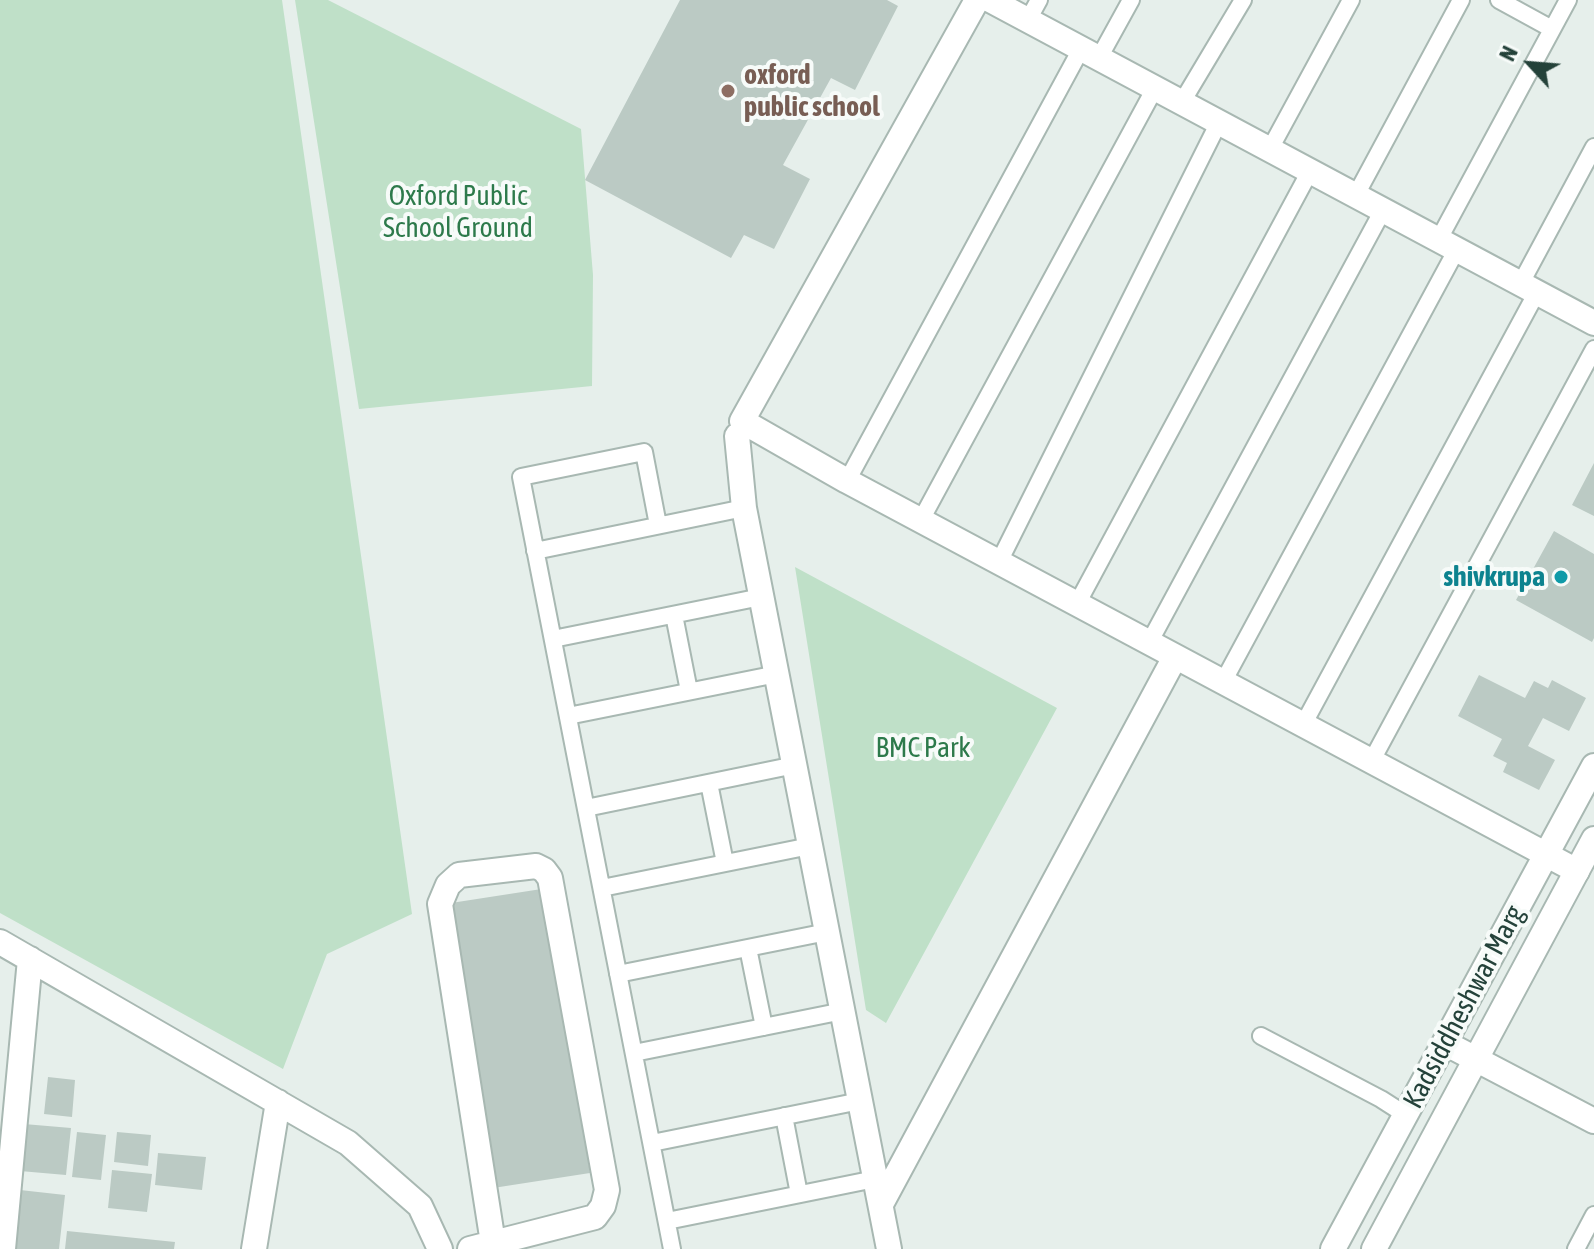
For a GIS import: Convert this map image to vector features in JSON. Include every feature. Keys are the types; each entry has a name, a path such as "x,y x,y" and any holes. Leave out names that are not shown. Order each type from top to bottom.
{"street":[{"path":"889,1249 744,508 740,429 977,0"},
{"path":"990,0 1033,10 1090,53 1594,323"},
{"path":"740,429 921,520 1577,871"},
{"path":"881,1204 1175,657"},
{"name":"Kadsiddheshwar Marg","path":"1333,1249 1594,766"},
{"name":"Kadsiddheshwar Marg","path":"1374,1249 1594,839"},
{"path":"536,866 550,878 607,1190 603,1206 595,1217 481,1246 440,904 448,885 459,875 536,866"},
{"path":"0,942 348,1143 420,1206 440,1249"},
{"path":"3,1249 30,959"},
{"path":"1445,1043 1594,1121"},
{"path":"254,1249 278,1102"}],"lane":[{"path":"847,481 1090,53 1131,0"},
{"path":"1182,102 1243,0"},
{"path":"1270,149 1351,0"},
{"path":"1356,195 1461,0"},
{"path":"1499,0 1552,29"},
{"path":"1223,682 1448,244 1568,0"},
{"path":"921,520 1155,88"},
{"path":"999,562 1219,122"},
{"path":"1303,725 1529,288 1594,147"},
{"path":"1077,604 1310,171"},
{"path":"1149,643 1383,210"},
{"path":"1371,762 1594,349"},
{"path":"658,525 644,452 521,477 672,1249"},
{"path":"535,551 744,508"},
{"path":"553,639 761,597"},
{"path":"674,615 689,691"},
{"path":"568,716 777,674"},
{"path":"586,808 795,765"},
{"path":"709,783 725,863"},
{"path":"602,888 810,846"},
{"path":"618,974 827,932"},
{"path":"748,948 764,1027"},
{"path":"634,1053 843,1011"},
{"path":"1261,1036 1406,1115"},
{"path":"652,1143 860,1101"},
{"path":"784,1116 799,1194"},
{"path":"667,1221 875,1179"},
{"path":"1576,1249 1594,1215"}],"green space":[{"path":"0,0 282,0 412,914 327,954 283,1069 0,913"},
{"name":"Oxford Public School Ground","path":"295,0 328,0 581,129 593,275 592,386 359,409"},
{"name":"BMC Park","path":"795,567 1057,708 886,1023 866,1010"}],"building":[{"name":"oxford public school","path":"680,0 887,0 898,6 855,90 831,78 783,165 810,179 774,249 744,235 731,258 585,180"},
{"path":"1594,463 1594,516 1572,505"},
{"name":"shivkrupa","path":"1554,531 1594,554 1592,642 1516,600"},
{"path":"1479,675 1525,698 1534,681 1548,688 1552,680 1586,698 1569,731 1543,718 1528,746 1555,760 1539,790 1503,772 1507,763 1493,756 1502,739 1458,716"},
{"path":"548,888 590,1173 493,1188 451,903"},
{"path":"48,1077 75,1080 72,1117 44,1114"},
{"path":"24,1124 71,1128 66,1175 20,1171"},
{"path":"77,1132 106,1135 101,1180 72,1177"},
{"path":"117,1132 151,1135 148,1166 114,1162"},
{"path":"158,1153 206,1157 202,1190 155,1185"},
{"path":"112,1170 152,1174 147,1212 108,1208"},
{"path":"20,1190 65,1195 59,1249 14,1249"},
{"path":"67,1231 175,1242 174,1249 65,1249"}],"place":[{"name":"oxford public school","path":"728,91"},
{"name":"shivkrupa","path":"1561,577"}]}
